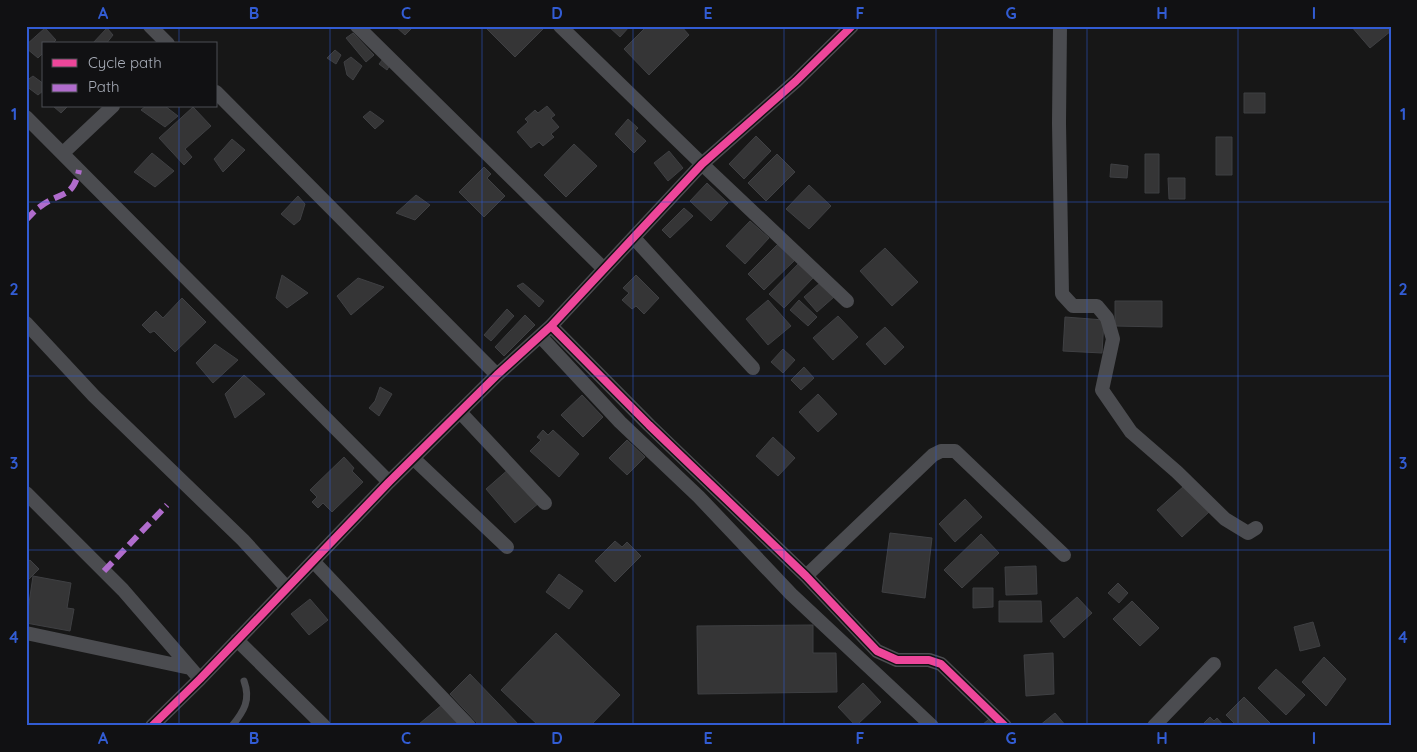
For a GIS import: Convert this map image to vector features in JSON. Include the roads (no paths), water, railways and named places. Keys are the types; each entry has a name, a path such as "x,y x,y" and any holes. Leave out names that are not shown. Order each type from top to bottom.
{"street":[{"path":"150,26 166,42"},
{"path":"357,26 604,269"},
{"path":"560,26 847,301"},
{"path":"152,726 370,504 389,482 551,326 702,164 796,81 852,26"},
{"path":"1060,26 1059,123 1062,294 1073,306 1096,306 1107,318 1113,339 1102,390 1131,432 1177,472 1225,519 1248,533 1256,528"},
{"path":"218,94 498,375"},
{"path":"62,153 111,108"},
{"path":"26,117 389,482"},
{"path":"634,238 754,368"},
{"path":"26,323 94,396 243,540 287,588"},
{"path":"551,326 648,425 806,576 877,651 897,660 930,660 940,664 1005,726"},
{"path":"540,336 620,422 700,497 791,594 932,726"},
{"path":"460,412 545,502"},
{"path":"806,576 933,455 947,450 955,451 1064,555"},
{"path":"413,458 507,547"},
{"path":"26,493 123,590 200,679"},
{"path":"313,561 468,726"},
{"path":"26,633 190,668"},
{"path":"237,640 324,726"},
{"path":"1154,726 1214,664"}],"lane":[{"path":"232,726 247,704 247,689 244,681"}]}
